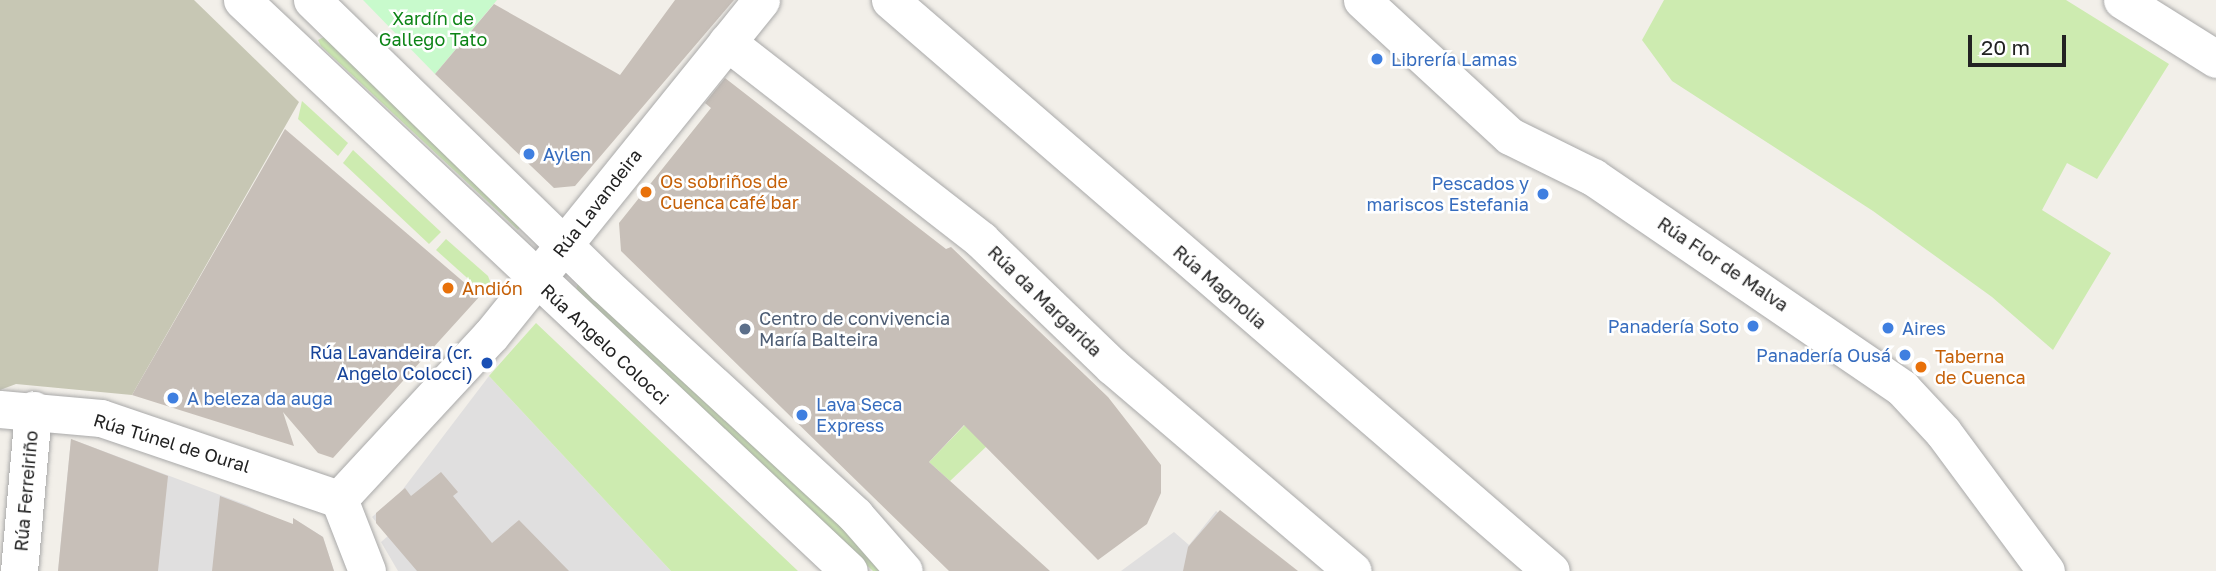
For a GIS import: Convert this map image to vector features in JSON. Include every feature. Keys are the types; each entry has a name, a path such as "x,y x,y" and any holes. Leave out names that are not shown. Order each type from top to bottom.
{"street":[{"name":"Rúa Angelo Colocci","path":"242,0 536,281 849,571"},
{"path":"278,34 310,0 565,247 855,515 904,571"},
{"name":"Rúa Lavandeira","path":"339,499 565,247 761,0"},
{"name":"Rúa Magnolia","path":"890,0 1551,571"},
{"name":"Rúa Flor de Malva","path":"1362,0 1510,136 1593,177 1902,388 1943,432 2046,571"},
{"path":"2122,0 2216,59"},
{"name":"Rúa da Margarida","path":"727,42 981,240 1112,366 1353,571"},
{"name":"Rúa Túnel de Oural","path":"16,410 124,425 339,499"},
{"name":"Rúa Ferreiriño","path":"16,410 19,571"},
{"path":"339,499 367,571"}],"shaded area":[{"path":"0,0 194,0 299,102 132,395 16,384 0,390"},
{"path":"489,376 671,571 398,571 381,542 388,536 372,517 400,493"},
{"path":"71,439 247,505 294,528 293,518 323,537 334,571 58,571"},
{"path":"1216,511 1292,571 1121,571 1174,532 1189,545"}],"green space":[{"name":"Xardín de Gallego Tato","path":"363,0 497,0 435,74"},
{"path":"1664,0 2066,0 2169,64 2097,179 2067,163 2042,210 2111,253 2053,350 1992,297 1873,211 1672,81 1642,40"},
{"path":"324,37 521,225 518,230 321,46 318,40"},
{"path":"302,101 348,143 338,156 298,119"},
{"path":"353,150 441,232 429,244 343,163"},
{"path":"446,239 488,276 491,284 484,293 436,250"},
{"path":"578,282 872,554 886,571 873,571 576,291"},
{"path":"536,323 798,571 671,571 489,376"},
{"path":"984,405 1007,427 950,481 929,462"}],"building":[{"path":"675,0 734,0 575,186 554,188 435,74 494,4 620,75"},
{"path":"725,78 946,249 951,247 1108,397 1161,465 1161,493 1147,524 1098,560 964,425 929,462 1050,571 949,571 621,251 619,223 711,108 705,103"},
{"path":"285,129 480,296 333,458 318,453 283,412 294,446 132,395"},
{"path":"71,439 168,476 158,571 58,571"},
{"path":"441,472 458,492 453,496 492,543 519,520 569,571 417,571 376,523 376,513 405,488 411,496"},
{"path":"220,496 293,524 293,518 323,537 334,571 212,571"},
{"path":"1220,510 1298,571 1183,571 1188,547"}],"place":[{"name":"Librería Lamas","path":"1377,59"},
{"name":"Aylen","path":"529,154"},
{"name":"Os sobriños de Cuenca café bar","path":"646,192"},
{"name":"Pescados y mariscos Estefania","path":"1543,194"},
{"name":"Andión","path":"448,288"},
{"name":"Panadería Soto","path":"1753,326"},
{"name":"Aires","path":"1888,328"},
{"name":"Centro de convivencia María Balteira","path":"745,329"},
{"name":"Panadería Ousá","path":"1905,355"},
{"name":"Rúa Lavandeira (cr. Angelo Colocci)","path":"487,363"},
{"name":"Taberna de Cuenca","path":"1921,367"},
{"name":"A beleza da auga","path":"173,398"},
{"name":"Lava Seca Express","path":"802,415"}]}
